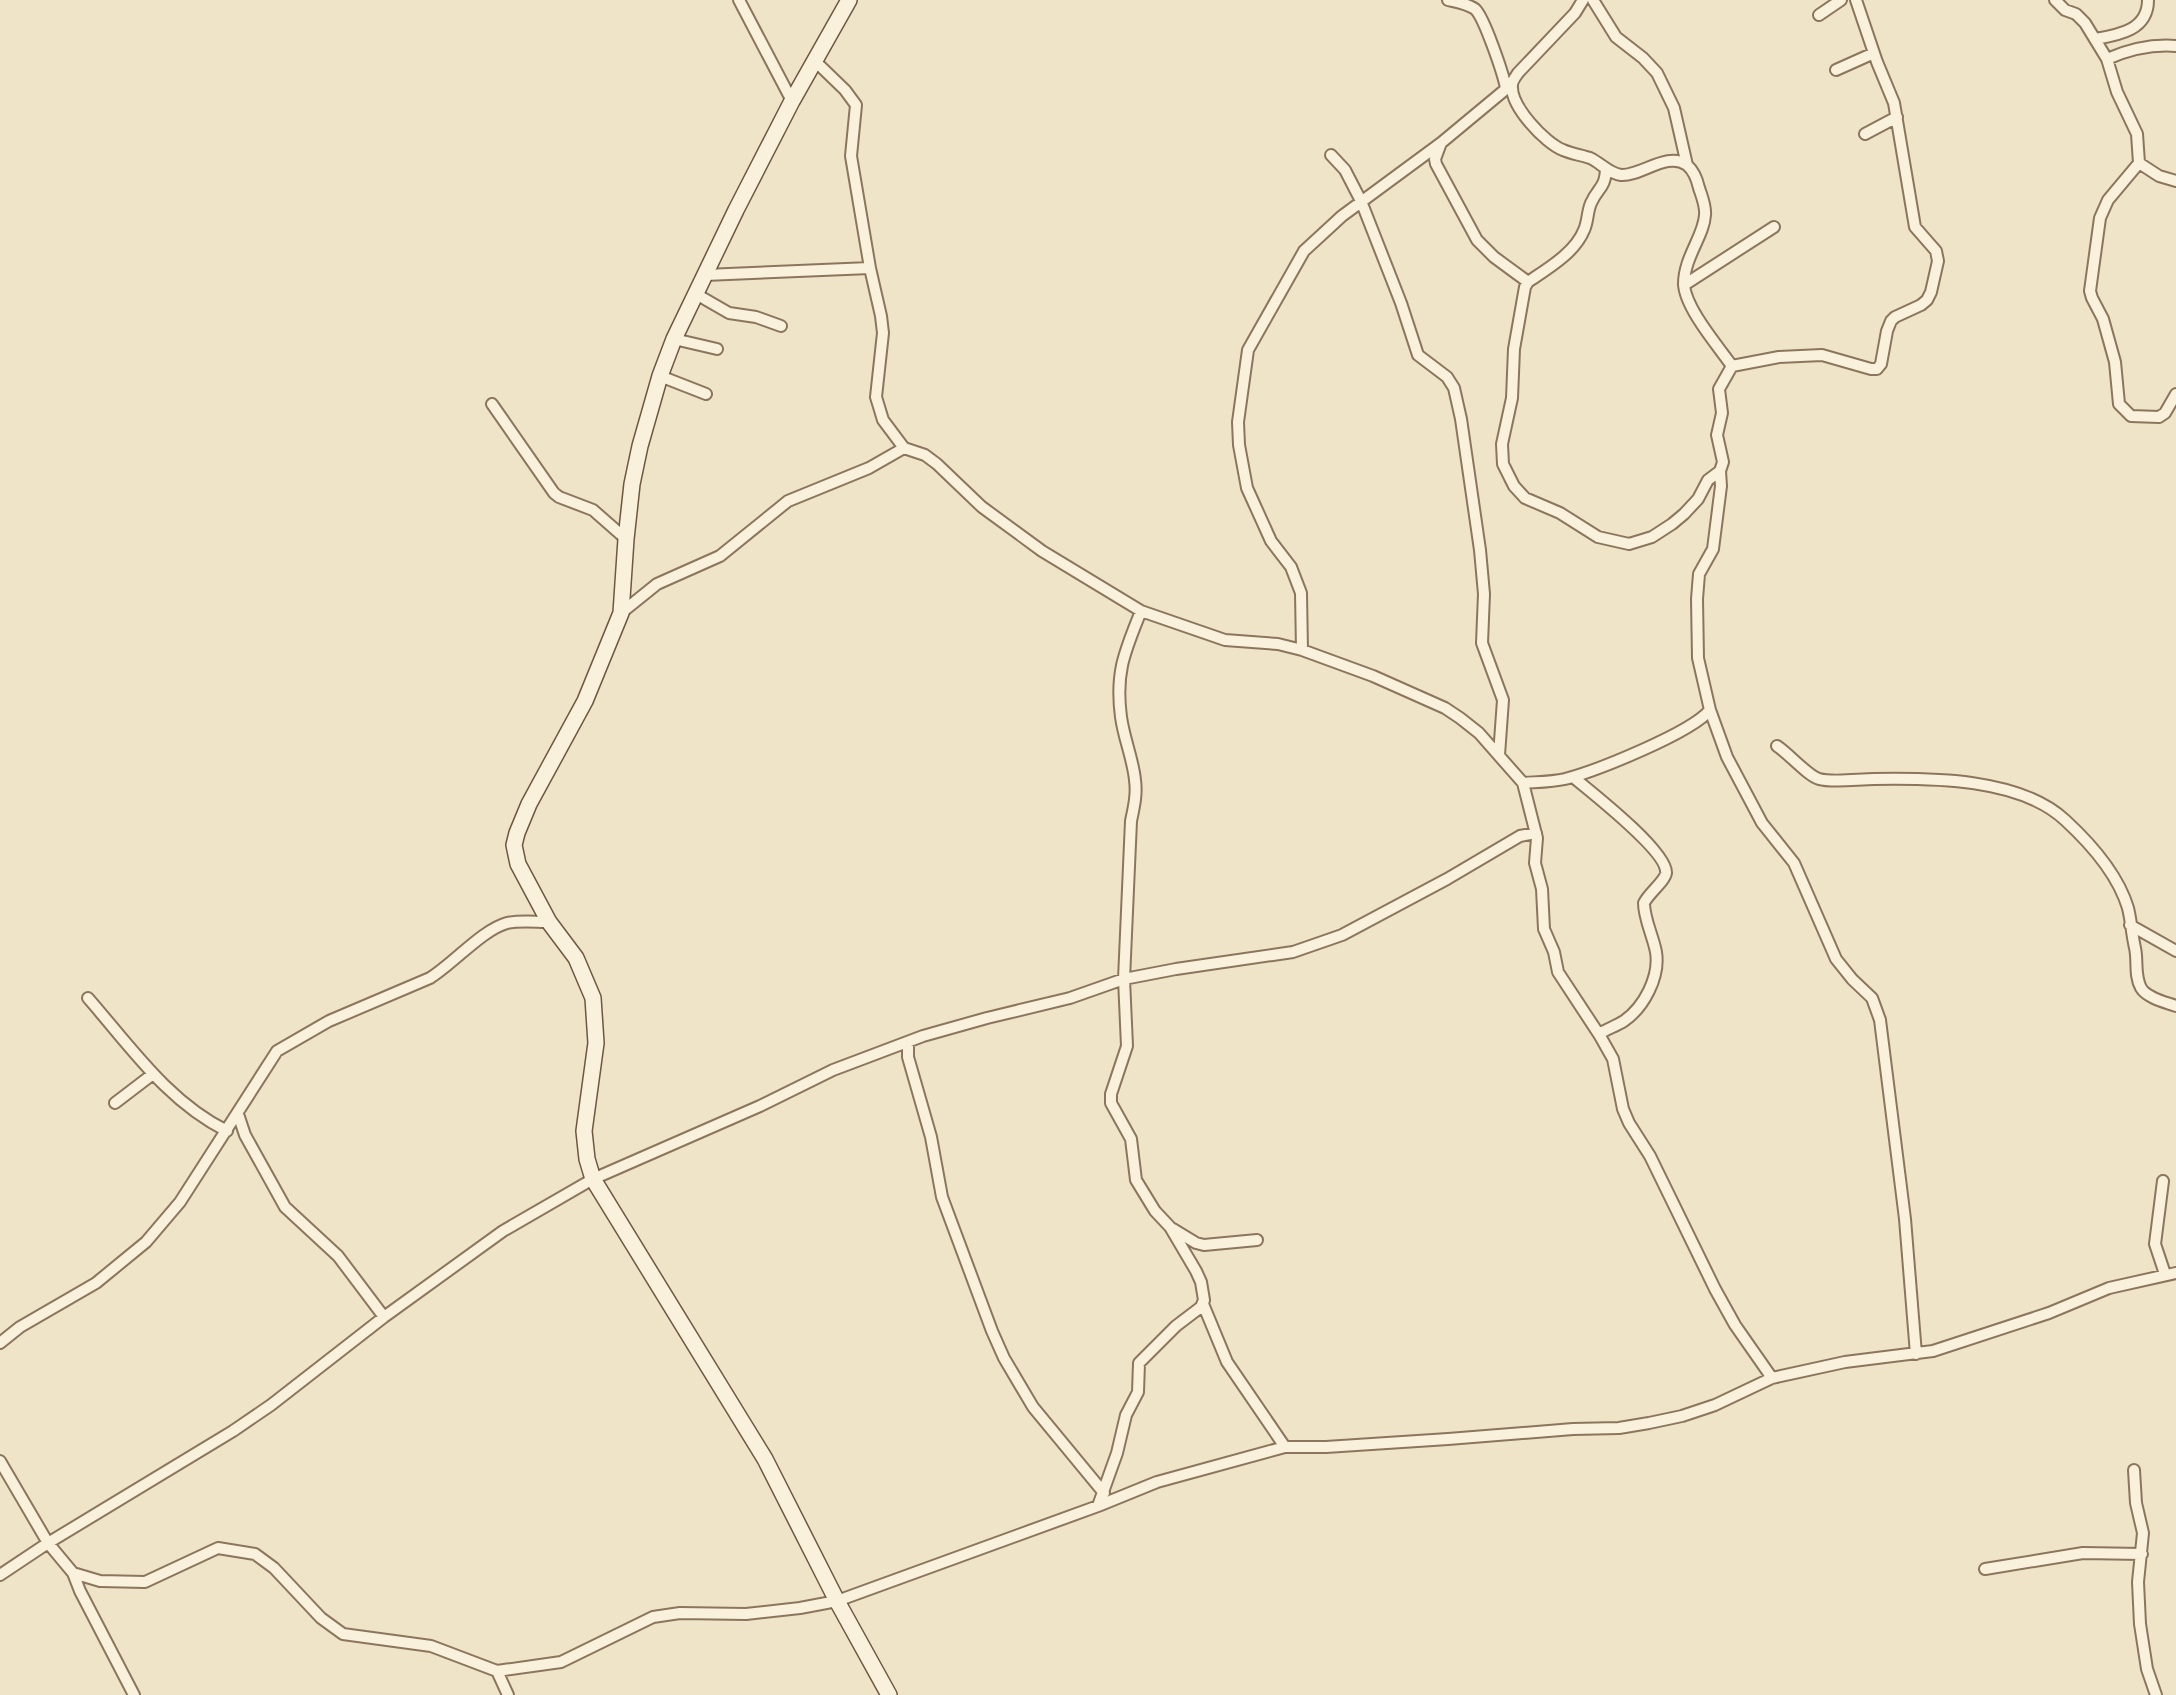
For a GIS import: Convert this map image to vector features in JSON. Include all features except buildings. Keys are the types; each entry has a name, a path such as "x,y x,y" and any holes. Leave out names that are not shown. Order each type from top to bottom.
{"main road":[{"path":"849,0 792,101 674,339 660,376 634,475 626,539 621,613 585,701 529,804 514,845 518,864 549,922 576,958 593,998 596,1043 584,1131 587,1159 593,1179 765,1459 837,1601 889,1695"}],"street":[{"path":"739,0 792,101"},
{"path":"1448,0 1470,6 1481,17 1523,114 1554,145 1591,159 1612,173 1625,175 1674,160 1687,165"},
{"path":"1302,650 1301,593 1291,567 1271,541 1252,499 1239,445 1238,422 1248,350 1304,251 1341,216 1441,142 1509,86 1584,0"},
{"path":"1593,0 1616,37 1643,58 1657,73 1674,108 1687,165 1696,177 1705,208 1705,217 1687,262 1684,285 1694,310 1732,366"},
{"path":"1819,15 1841,0"},
{"path":"1856,0 1894,103 1915,227 1936,251 1938,261 1931,292 1921,305 1895,316 1891,321 1881,364 1877,369 1822,355 1779,357 1732,366 1719,389 1722,413 1717,435 1723,462 1720,471 1721,486 1713,549 1699,574 1698,658 1710,710 1727,757 1762,823 1794,863 1836,959 1852,979 1872,998 1876,1007 1880,1020 1905,1219 1916,1354"},
{"path":"2055,0 2064,10 2076,14 2096,39 2107,59 2117,92 2137,134 2139,163 2108,200 2100,218 2090,291 2103,319 2115,363 2117,400 2121,409 2131,416 2159,417 2165,413 2176,394"},
{"path":"2096,39 2128,32 2146,15 2148,0"},
{"path":"2107,59 2127,50 2146,46 2176,46"},
{"path":"1836,70 1874,53"},
{"path":"816,62 845,90 856,105 850,156 870,268 882,316 883,333 876,397 883,420 904,448 925,455 937,464 982,507 1042,551 1141,611 1226,640 1268,643 1302,650 1373,676 1445,708 1479,733 1523,783 1536,833 1535,863 1542,889 1544,929 1554,952 1560,976 1599,1034 1614,1064 1623,1108 1629,1123 1650,1156 1686,1233 1735,1325 1772,1378"},
{"path":"1865,134 1897,117"},
{"path":"1441,142 1435,159 1436,165 1473,234 1494,257 1528,282"},
{"path":"1331,154 1345,170 1361,201 1401,303 1418,355 1447,377 1454,388 1461,419 1480,550 1484,594 1482,643 1503,700 1498,755"},
{"path":"2139,163 2159,176 2176,181"},
{"path":"1606,169 1604,185 1592,201 1584,230 1578,241 1558,260 1528,282 1522,301 1514,349 1512,398 1501,455 1507,472 1524,498 1560,513 1598,537 1629,544 1652,537 1672,524 1698,499 1708,480 1720,471"},
{"path":"1684,285 1774,227"},
{"path":"705,275 870,268"},
{"path":"696,294 729,313 756,317 781,326"},
{"path":"674,339 717,350"},
{"path":"660,376 706,394"},
{"path":"492,404 554,493 592,510 626,539"},
{"path":"621,613 657,584 720,556 788,501 869,468 904,448"},
{"path":"1141,611 1120,666 1121,717 1135,780 1136,798 1131,821 1124,979 1126,1046 1111,1094 1111,1103 1131,1139 1136,1180 1155,1211 1170,1227 1201,1282 1203,1304 1227,1362 1285,1447"},
{"path":"1523,783 1562,780 1593,771 1700,721 1710,710"},
{"path":"1777,746 1820,779 1912,779 1982,783 2016,793 2046,807 2065,820 2114,877 2128,909 2136,952 2136,975 2142,990 2153,998 2176,1006"},
{"path":"1573,777 1625,820 1664,863 1666,872 1644,903 1656,952 1656,966 1646,997 1624,1020 1599,1034"},
{"path":"0,1575 48,1543 233,1431 503,1231 593,1179 760,1106 833,1070 923,1036 1070,998 1124,979 1293,952 1342,935 1447,879 1520,836 1536,833"},
{"path":"0,1343 21,1327 96,1283 146,1242 180,1202 277,1051 329,1021 430,978 446,968 493,928 510,922 549,922"},
{"path":"2130,925 2176,951"},
{"path":"88,998 153,1074 200,1117 227,1131"},
{"path":"908,1042 908,1058 931,1137 942,1197 992,1331 1004,1358 1033,1407 1104,1493"},
{"path":"116,1103 153,1074"},
{"path":"238,1114 245,1135 280,1199 338,1256 384,1317"},
{"path":"73,1573 100,1581 145,1582 218,1548 255,1554 274,1568 321,1618 343,1634 431,1646 497,1671 561,1662 653,1617 680,1613 746,1614 837,1601 1172,1477 1285,1447 1345,1446 1639,1425 1682,1416 1715,1405 1772,1378 1845,1362 1916,1354 1954,1345 2049,1313 2109,1288 2170,1273 2156,1244 2163,1181"},
{"path":"1170,1227 1196,1244 1257,1240"},
{"path":"1098,1506 1125,1429 1126,1415 1138,1392 1139,1363 1176,1326 1201,1307 1204,1300"},
{"path":"0,1461 48,1543 73,1573 80,1592 134,1695"},
{"path":"2134,1470 2136,1503 2143,1533 2138,1582 2140,1624 2147,1669 2156,1695"},
{"path":"1985,1569 2083,1553 2142,1554"},
{"path":"497,1671 508,1695"}]}
